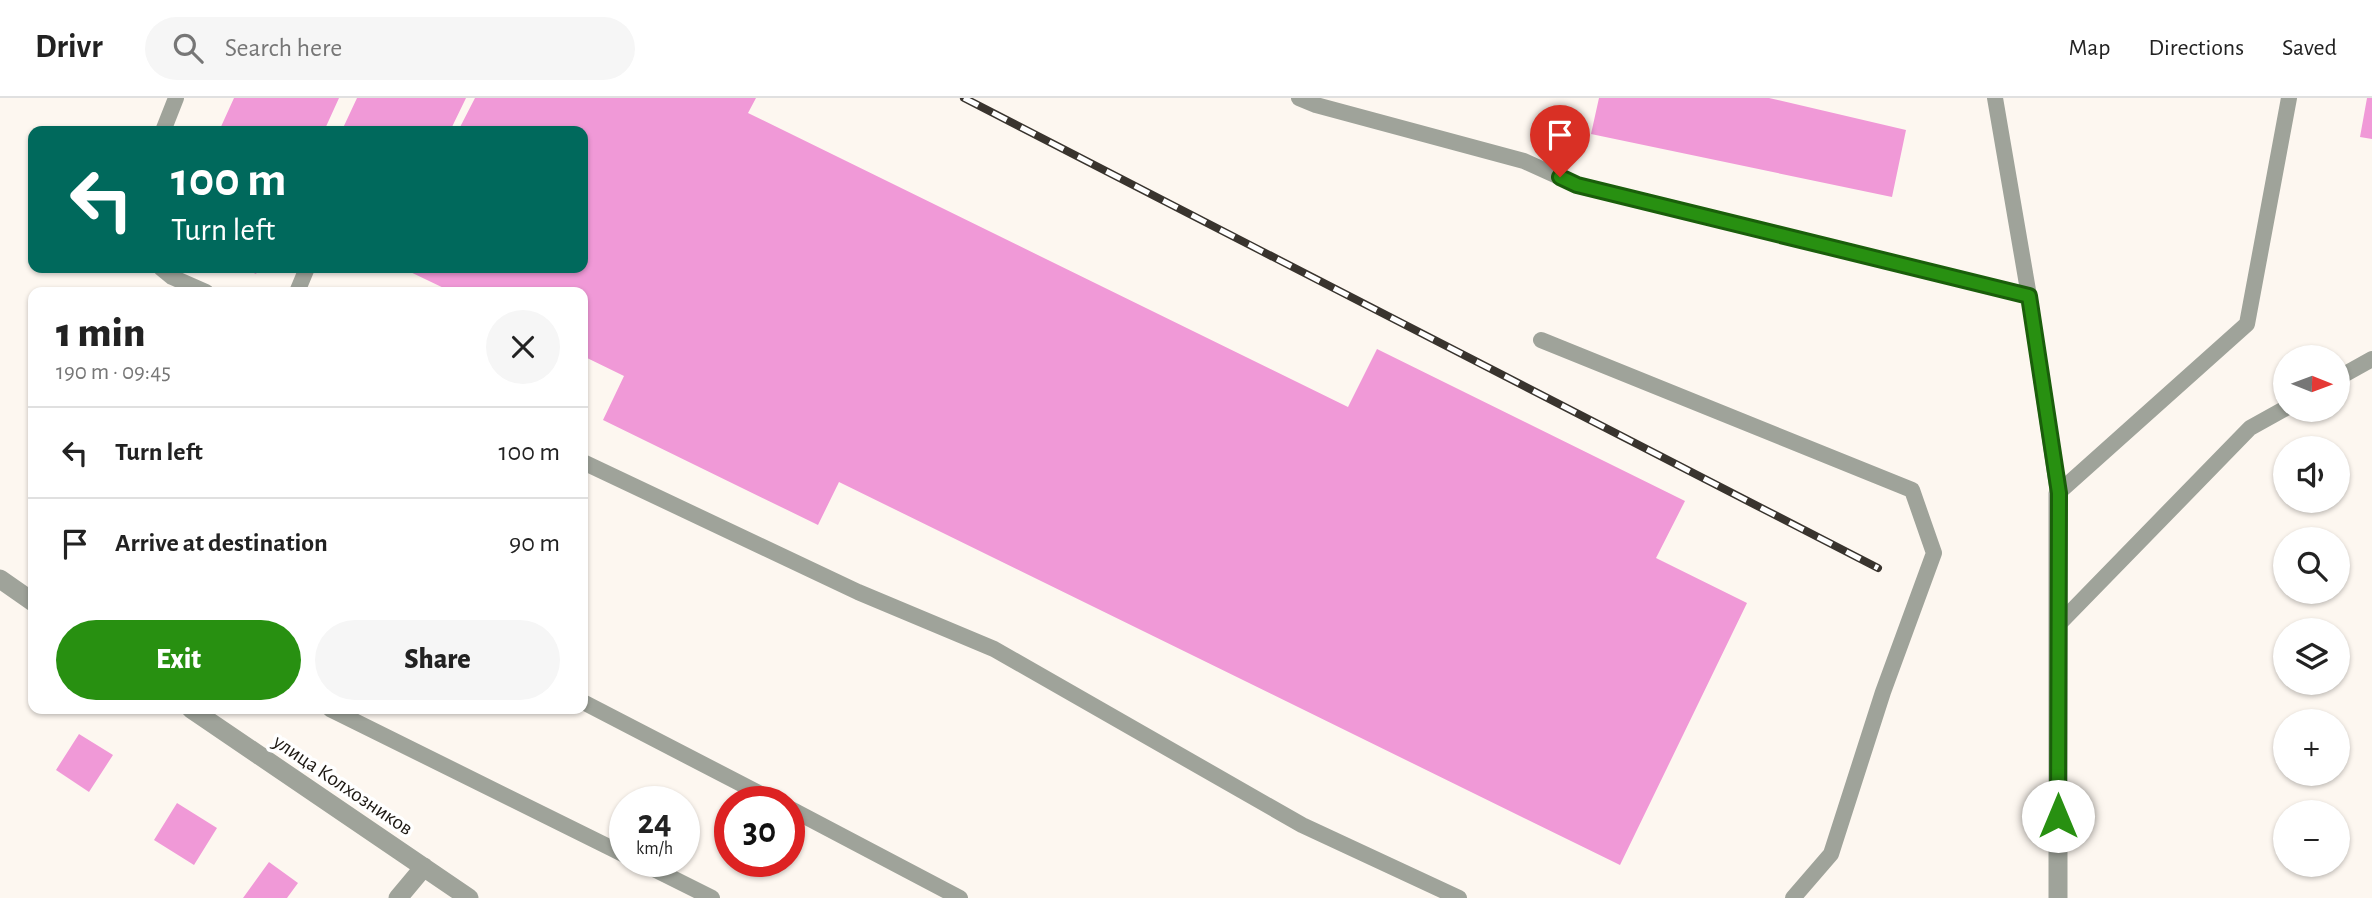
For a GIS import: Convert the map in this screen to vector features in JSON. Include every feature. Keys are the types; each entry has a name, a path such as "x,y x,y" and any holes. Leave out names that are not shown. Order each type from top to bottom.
{"street":[{"path":"2058,898 2059,493"},
{"path":"0,579 28,599"},
{"name":"улица Колхозников","path":"198,714 469,898"},
{"path":"398,898 424,867"}],"lane":[{"path":"165,126 176,98"},
{"path":"1299,98 1316,105 1524,161 1577,185 2029,296"},
{"path":"1994,98 2029,296 2059,493"},
{"path":"2059,493 2248,324 2289,98"},
{"path":"167,273 195,287"},
{"path":"1541,341 1912,490 1934,553 1883,692 1831,853 1793,898"},
{"path":"2350,371 2372,359"},
{"path":"2057,626 2250,428 2273,415"},
{"path":"588,464 858,592 994,649 1302,825 1459,898"},
{"path":"588,705 745,786"},
{"path":"340,714 609,847"},
{"path":"805,816 960,898"},
{"path":"670,877 712,898"}],"building":[{"path":"234,98 339,98 326,126 221,126"},
{"path":"357,98 466,98 452,126 344,126"},
{"path":"475,98 756,98 748,113 1348,407 1377,349 1685,501 1656,558 1747,603 1620,865 839,482 818,525 603,420 624,376 588,358 588,287 442,287 412,273 588,273 588,126 461,126"},
{"path":"1599,98 1769,98 1906,130 1892,197 1591,134"},
{"path":"2367,98 2372,98 2372,139 2360,137"},
{"path":"79,734 113,755 89,792 56,770"},
{"path":"177,803 217,828 194,865 154,840"},
{"path":"269,862 298,883 287,898 243,898"}],"railway":[{"path":"964,98 1878,568"}],"route":[{"path":"1560,177 1577,185 2029,296 2059,493 2058,816"}]}
